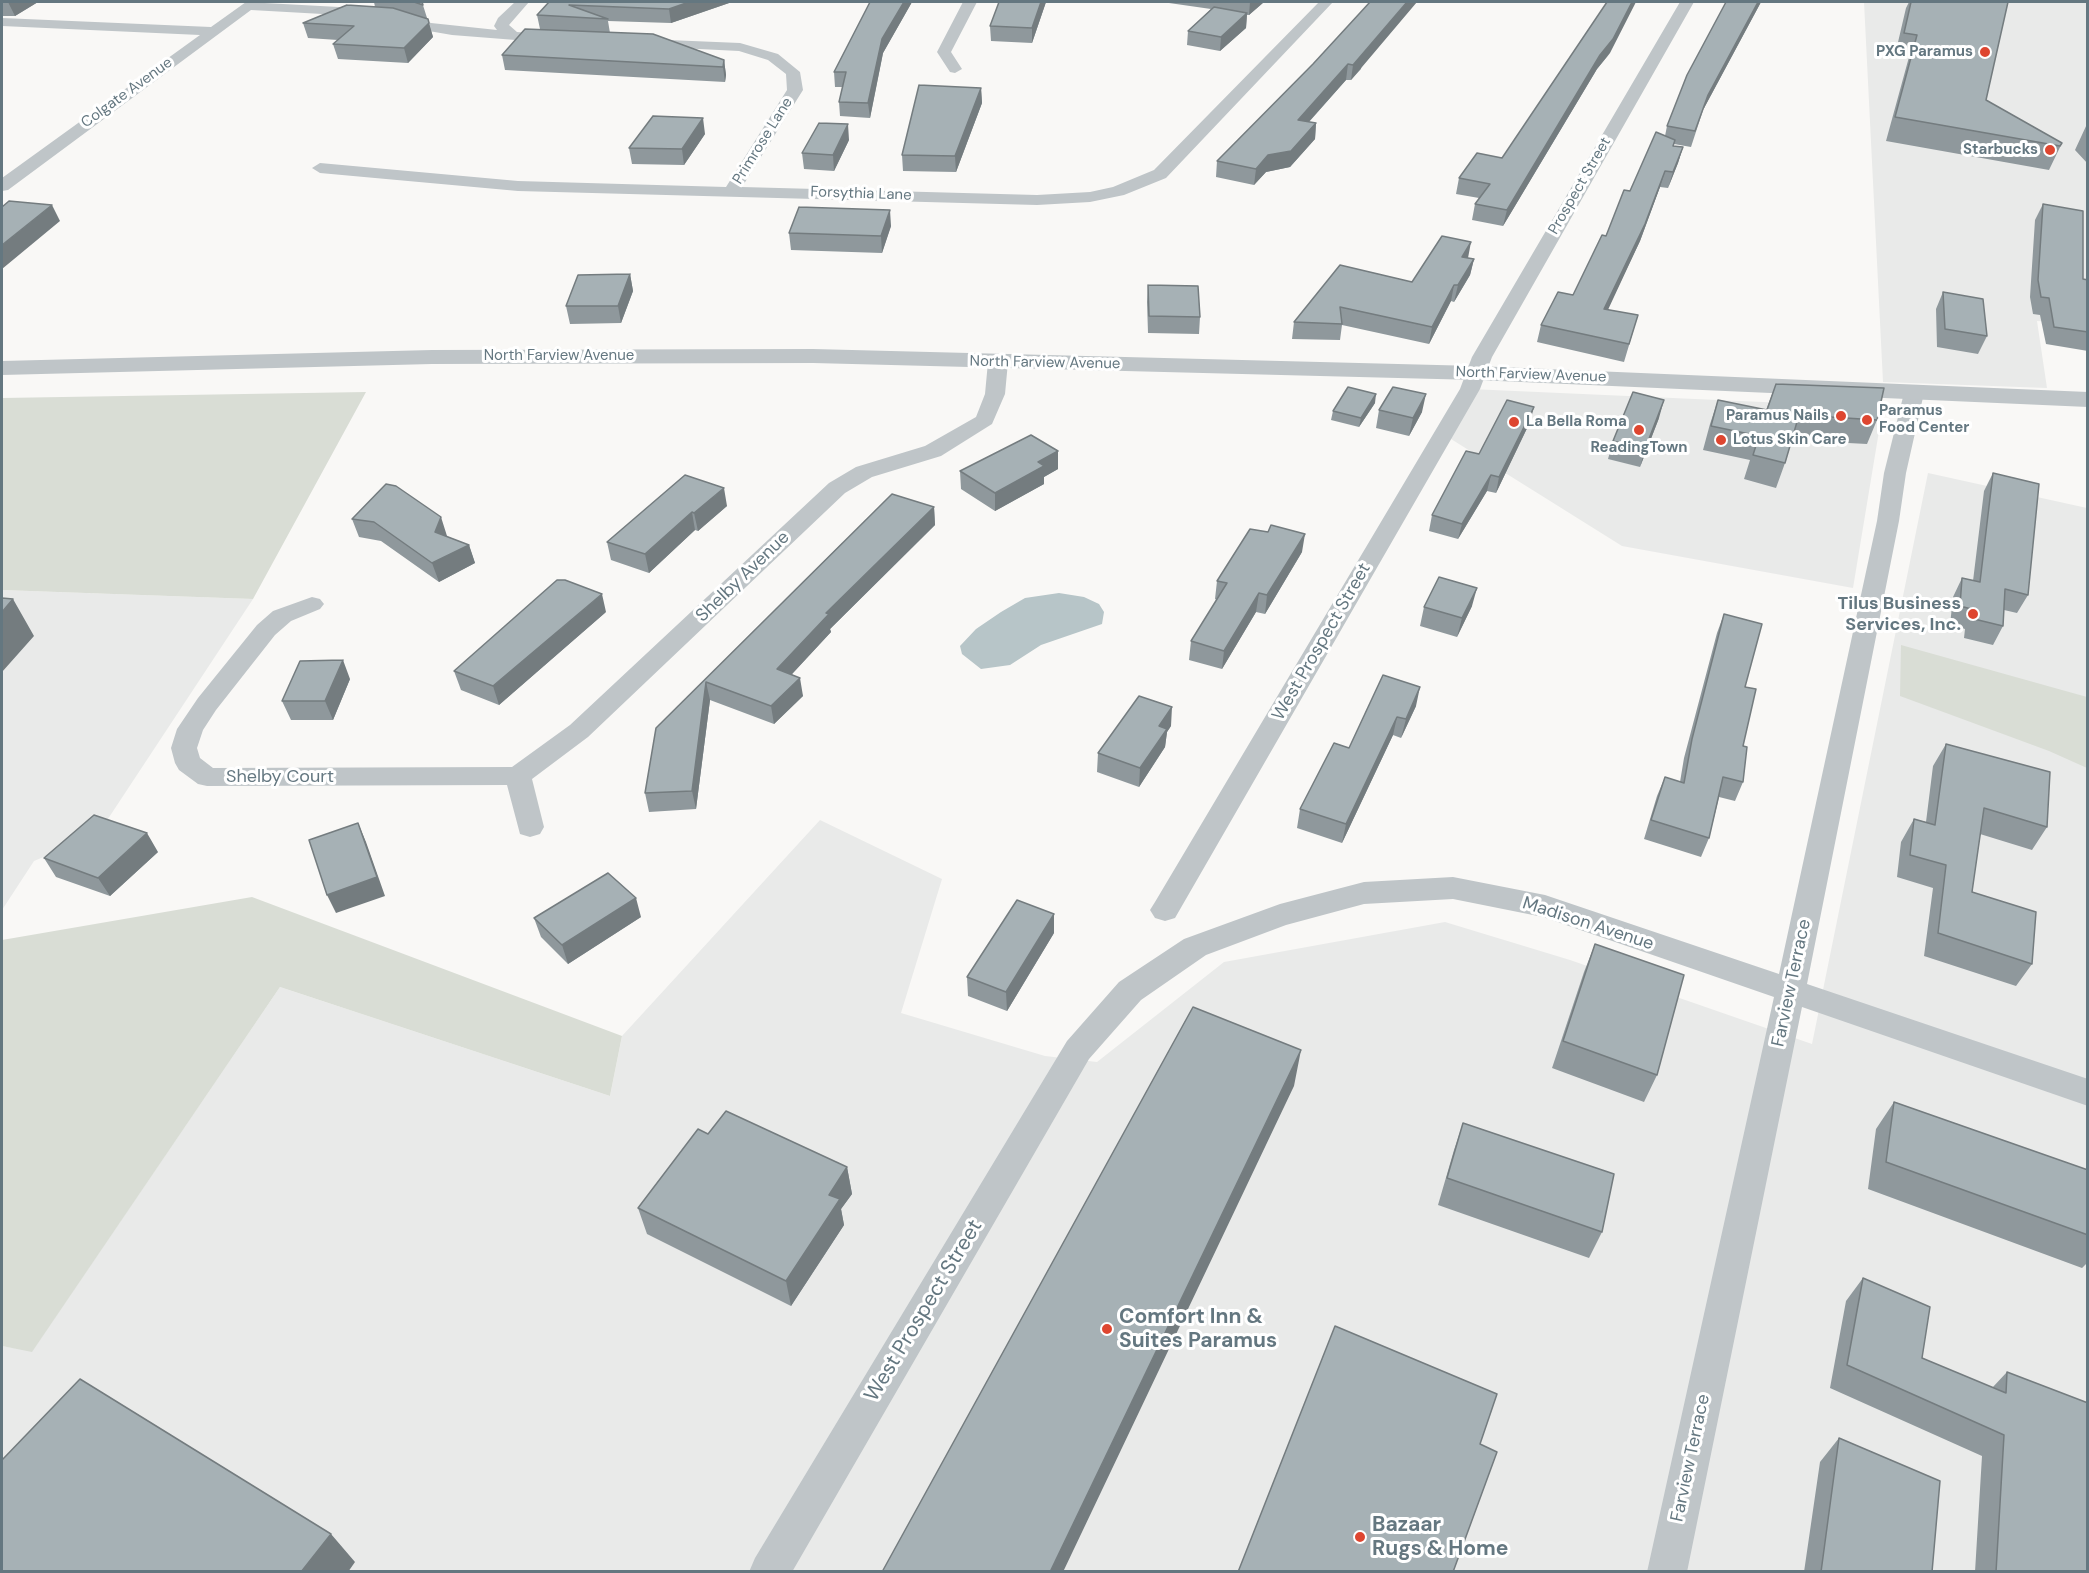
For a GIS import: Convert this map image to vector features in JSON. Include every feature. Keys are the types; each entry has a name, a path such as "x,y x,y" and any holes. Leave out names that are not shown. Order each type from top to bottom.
{"street":[{"path":"522,2 505,18 501,26 512,35 524,37"},
{"path":"955,69 944,52 970,2"},
{"name":"Forsythia Lane","path":"320,168 518,186 1037,200 1090,197 1118,191 1160,174 1326,2"},
{"name":"Prospect Street","path":"1476,373 1482,357 1687,2"},
{"path":"251,4 399,16 428,27 452,31 566,39"},
{"name":"Colgate Avenue","path":"2,186 251,4"},
{"path":"2,22 212,31"},
{"name":"Primrose Lane","path":"624,42 740,47 773,57 793,72 796,81 795,90 732,190"},
{"name":"North Farview Avenue","path":"2,368 432,357 679,355 1476,373 2088,400"},
{"name":"Shelby Avenue","path":"518,776 579,731 837,488 864,472 933,451 985,420 995,394 998,363"},
{"name":"West Prospect Street","path":"1165,910 1470,389 1476,373"},
{"name":"Farview Terrace","path":"1667,1572 1888,521 1895,473 1914,393"},
{"name":"Shelby Court","path":"312,604 282,616 266,630 207,704 190,729 184,748 188,763 207,777 518,776"},
{"path":"518,776 530,827"},
{"name":"Madison Avenue","path":"1078,1050 1130,990 1195,947 1280,915 1364,893 1453,888 1545,906 1790,993 2088,1093"},
{"name":"West Prospect Street","path":"769,1572 1078,1050"}],"shaded area":[{"path":"1864,2 2087,2 2087,324 2037,321 2047,388 1883,382"},
{"path":"1470,389 1875,407 1882,413 1853,588 1622,546 1443,434"},
{"path":"366,392 253,599 2,590 2,398"},
{"path":"1928,473 2087,508 2087,1571 2,1571 2,1346 32,1351 280,987 610,1096 622,1036 820,820 942,879 901,1013 1045,1056 1097,1062 1224,962 1445,922 1570,960 1812,1044"},
{"path":"2,590 253,599 98,834 34,861 2,910"},
{"path":"1059,593 1084,597 1099,604 1104,612 1102,624 1041,645 1010,665 981,669 962,654 960,646 976,629 1001,612 1025,598"},
{"path":"1901,645 2087,697 2087,768 2049,751 1900,696"},
{"path":"252,897 622,1036 610,1096 280,987 32,1352 2,1346 2,940"}],"building":[{"path":"549,2 689,2 669,9 569,5 608,19 537,15"},
{"path":"870,2 904,2 882,39 868,103 839,102 846,72 834,72"},
{"path":"999,2 1041,2 1032,28 990,26"},
{"path":"1370,2 1407,2 1353,65 1348,64 1298,120 1316,123 1291,151 1268,155 1256,169 1217,161 1313,64"},
{"path":"1607,2 1632,2 1613,39 1600,55 1507,210 1475,204 1490,184 1459,178 1477,153 1502,158"},
{"path":"1726,2 1758,2 1708,95 1695,131 1667,126 1687,75"},
{"path":"1911,2 2008,2 1986,100 2062,143 2060,146 1895,117 1917,35 1904,33"},
{"path":"347,5 393,8 428,19 429,23 404,48 333,44 354,26 303,23"},
{"path":"1214,7 1247,13 1221,37 1188,31"},
{"path":"525,29 653,34 724,60 723,67 502,55"},
{"path":"919,85 981,88 955,156 902,155"},
{"path":"653,116 703,118 682,149 629,148"},
{"path":"819,123 848,124 833,155 802,153"},
{"path":"1656,132 1675,140 1673,146 1683,147 1673,172 1665,171 1645,224 1604,309 1638,315 1629,344 1541,325 1558,292 1573,295 1602,235 1606,236 1624,190 1630,191"},
{"path":"9,201 52,205 2,245 2,207"},
{"path":"2043,204 2083,211 2083,279 2088,280 2088,332 2054,327 2049,298 2041,297 2038,280"},
{"path":"799,207 890,210 881,236 789,233"},
{"path":"1442,236 1471,242 1462,257 1474,259 1458,285 1454,285 1432,327 1340,307 1342,324 1294,322 1340,265 1412,282"},
{"path":"630,274 618,306 566,306 578,275"},
{"path":"1148,285 1198,286 1200,317 1149,316"},
{"path":"1943,292 1983,299 1987,336 1945,329"},
{"path":"1776,384 1884,388 1877,420 1799,415 1785,463 1753,455 1759,436 1711,426 1718,400 1767,410"},
{"path":"1348,387 1376,394 1361,418 1333,411"},
{"path":"1393,387 1426,394 1413,418 1379,410"},
{"path":"1633,392 1664,400 1645,449 1613,441"},
{"path":"1507,400 1534,407 1499,477 1491,475 1462,524 1432,515 1466,451 1479,454"},
{"path":"1031,435 1058,451 1038,462 1044,466 995,493 960,471"},
{"path":"1993,473 2039,484 2028,595 2005,589 2003,626 1974,619 1975,610 1960,606 1962,578 1980,582"},
{"path":"685,475 724,488 694,513 692,512 645,554 607,542"},
{"path":"386,484 396,486 441,517 435,532 469,545 432,563 374,522 352,519"},
{"path":"892,494 934,507 826,613 829,614 777,669 800,678 771,706 706,682 692,791 645,793 656,728"},
{"path":"1271,525 1305,534 1267,595 1259,593 1224,651 1191,641 1227,583 1217,581 1250,529 1268,532"},
{"path":"1439,577 1477,588 1462,618 1424,607"},
{"path":"557,580 565,580 602,594 493,686 454,671"},
{"path":"2,598 13,599 2,612"},
{"path":"1724,614 1762,624 1745,687 1756,689 1743,746 1747,747 1743,782 1723,777 1709,838 1651,820 1665,777 1684,783 1692,739"},
{"path":"343,660 325,701 282,701 300,661"},
{"path":"1383,675 1420,687 1406,719 1397,717 1346,824 1300,809 1334,743 1349,748"},
{"path":"1139,696 1172,707 1159,726 1167,729 1140,768 1098,753"},
{"path":"1946,744 2050,772 2047,827 1984,808 1972,892 2036,912 2032,964 1938,933 1946,865 1910,855 1914,819 1935,825"},
{"path":"94,815 147,833 98,878 44,858"},
{"path":"358,823 377,877 327,895 309,840"},
{"path":"608,873 636,898 562,945 534,918"},
{"path":"1017,900 1054,914 1006,992 967,977"},
{"path":"1595,944 1684,975 1657,1075 1563,1041"},
{"name":"Comfort Inn & Suites Paramus","path":"1193,1007 1301,1050 1050,1572 882,1572"},
{"path":"1894,1102 2088,1170 2088,1235 1886,1162"},
{"path":"726,1111 847,1167 829,1195 840,1199 786,1281 638,1208 698,1129 708,1134"},
{"path":"1463,1123 1614,1174 1602,1232 1447,1178"},
{"path":"1863,1278 1930,1307 1922,1358 2006,1393 2007,1372 2088,1403 2088,1572 1996,1572 2004,1435 1847,1365"},
{"path":"1335,1326 1497,1394 1480,1444 1497,1452 1453,1572 1238,1572"},
{"path":"80,1379 331,1534 301,1572 2,1572 2,1460"},
{"path":"1839,1438 1940,1481 1932,1572 1821,1572"}],"place":[{"name":"PXG Paramus","path":"1985,52"},
{"name":"Starbucks","path":"2050,150"},
{"name":"Paramus Nails","path":"1841,416"},
{"name":"Paramus Food Center","path":"1867,420"},
{"name":"La Bella Roma","path":"1514,422"},
{"name":"ReadingTown","path":"1639,430"},
{"name":"Lotus Skin Care","path":"1721,440"},
{"name":"Tilus Business Services, Inc.","path":"1973,614"},
{"name":"Comfort Inn & Suites Paramus","path":"1107,1329"},
{"name":"Bazaar Rugs & Home","path":"1360,1537"}]}
